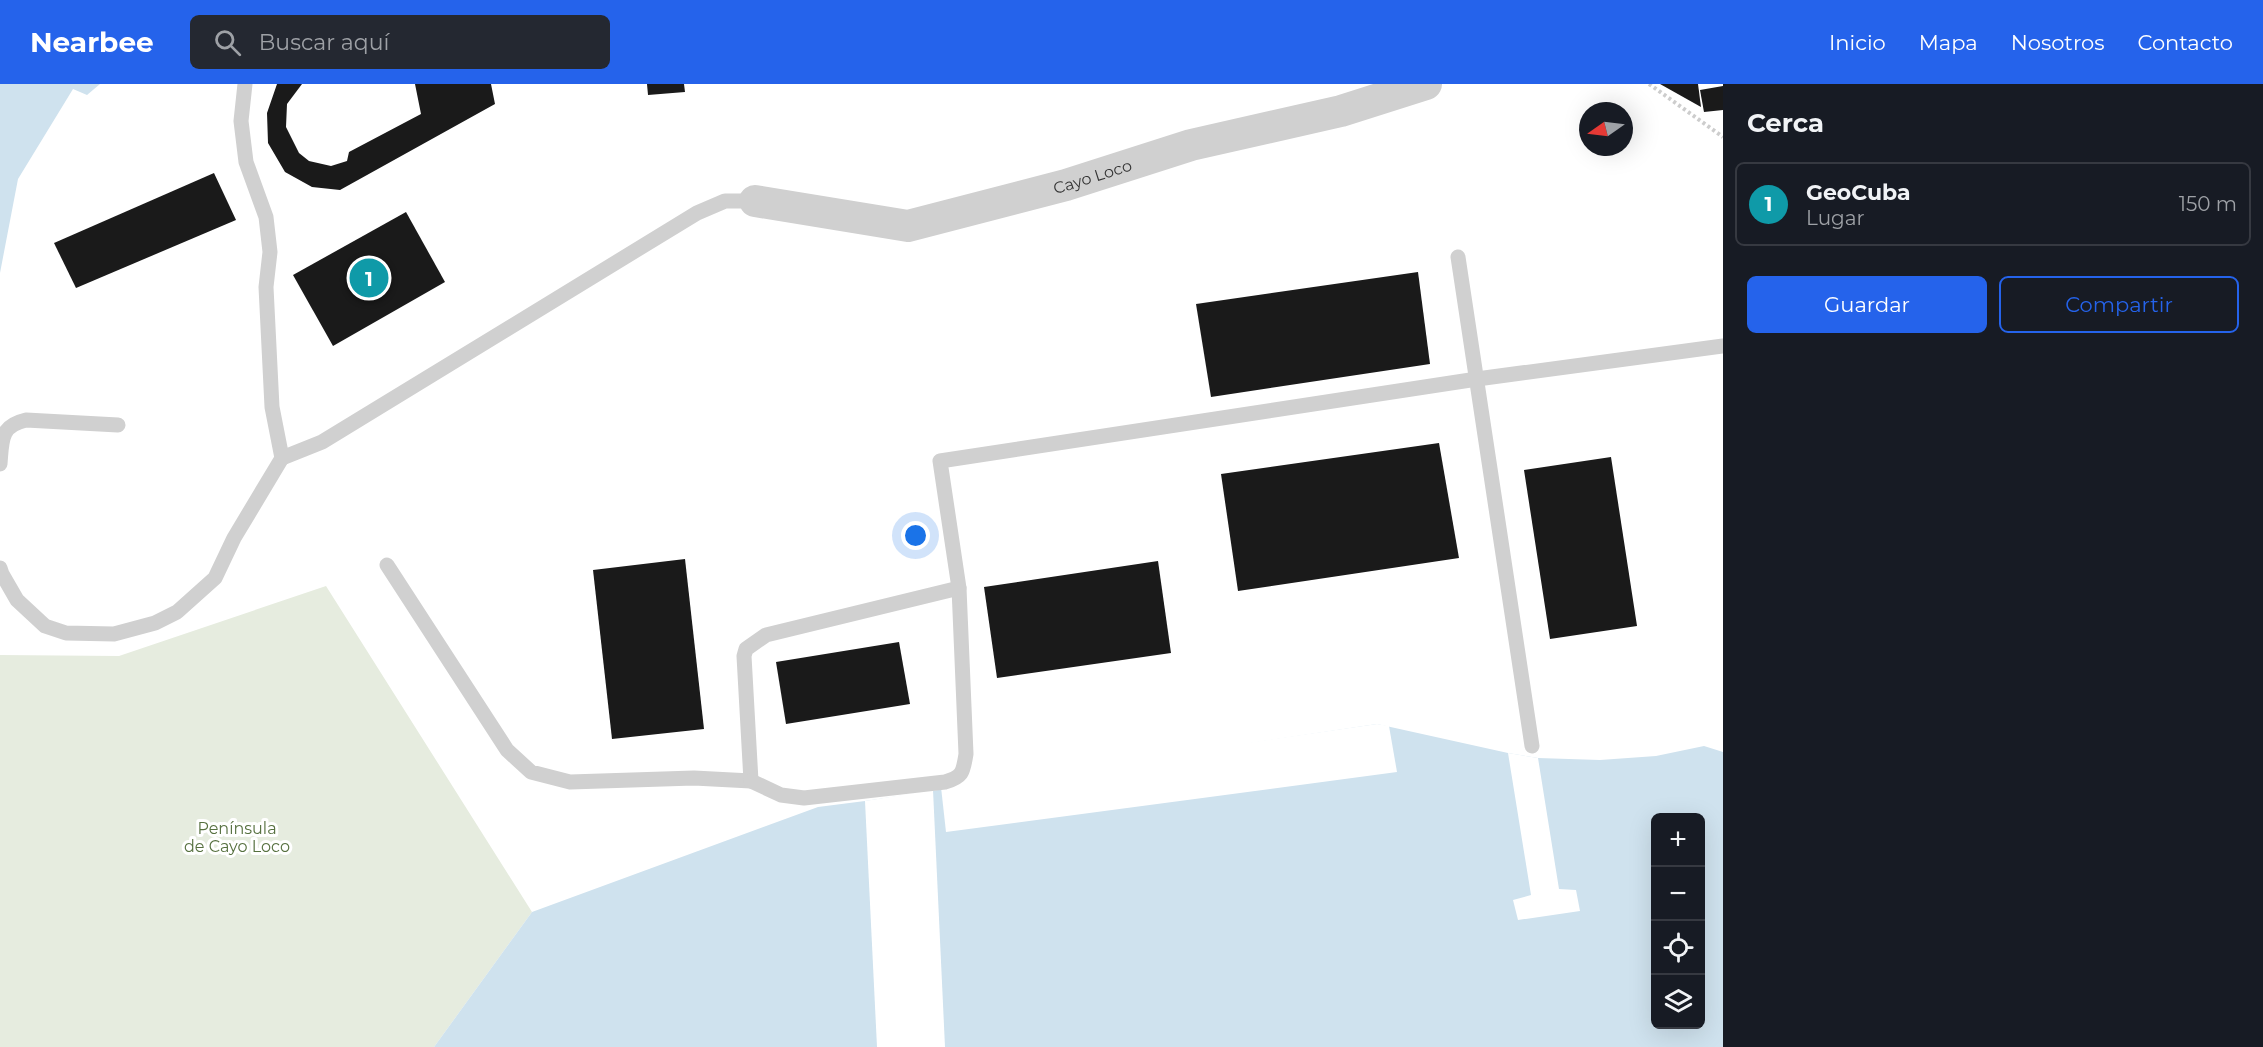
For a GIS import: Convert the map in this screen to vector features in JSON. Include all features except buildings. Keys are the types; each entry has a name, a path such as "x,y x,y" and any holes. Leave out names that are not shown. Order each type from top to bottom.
{"street":[{"name":"Cayo Loco","path":"755,201 909,226 1066,185 1191,145 1341,111 1426,84"}],"lane":[{"path":"245,84 241,121 246,162 266,217 270,252 266,287 271,395 282,458"},
{"path":"0,568 17,600 45,626 66,633 114,633 155,623 177,612 215,578 234,538 282,458 322,442 697,213 725,201 755,201"},
{"path":"1458,257 1532,746"},
{"path":"387,566 507,750 531,772 570,782 694,778 751,781 781,795 804,798 956,779 963,771 966,754 959,588 940,461 1477,379 1723,346"},
{"path":"0,464 2,435 7,427 15,423 26,420 118,424"},
{"path":"751,781 744,656 746,649 766,635 959,588"}],"path":[{"path":"1649,84 1723,137"}],"green space":[{"name":"Península de Cayo Loco","path":"326,586 532,912 434,1047 0,1047 0,655 119,656"}],"water":[{"path":"0,84 100,84 87,95 73,89 18,179 0,273"},
{"path":"1377,724 1538,758 1600,760 1656,756 1704,746 1723,752 1723,1047 434,1047 532,912 818,807"}],"pier":[{"path":"1377,724 1389,726 1397,772 946,832 941,787"},
{"path":"1508,753 1538,758 1559,889 1576,890 1580,911 1518,920 1513,900 1531,895"},
{"path":"933,790 945,1047 877,1047 865,801"}],"place":[{"name":"GeoCuba","path":"369,278"}]}
